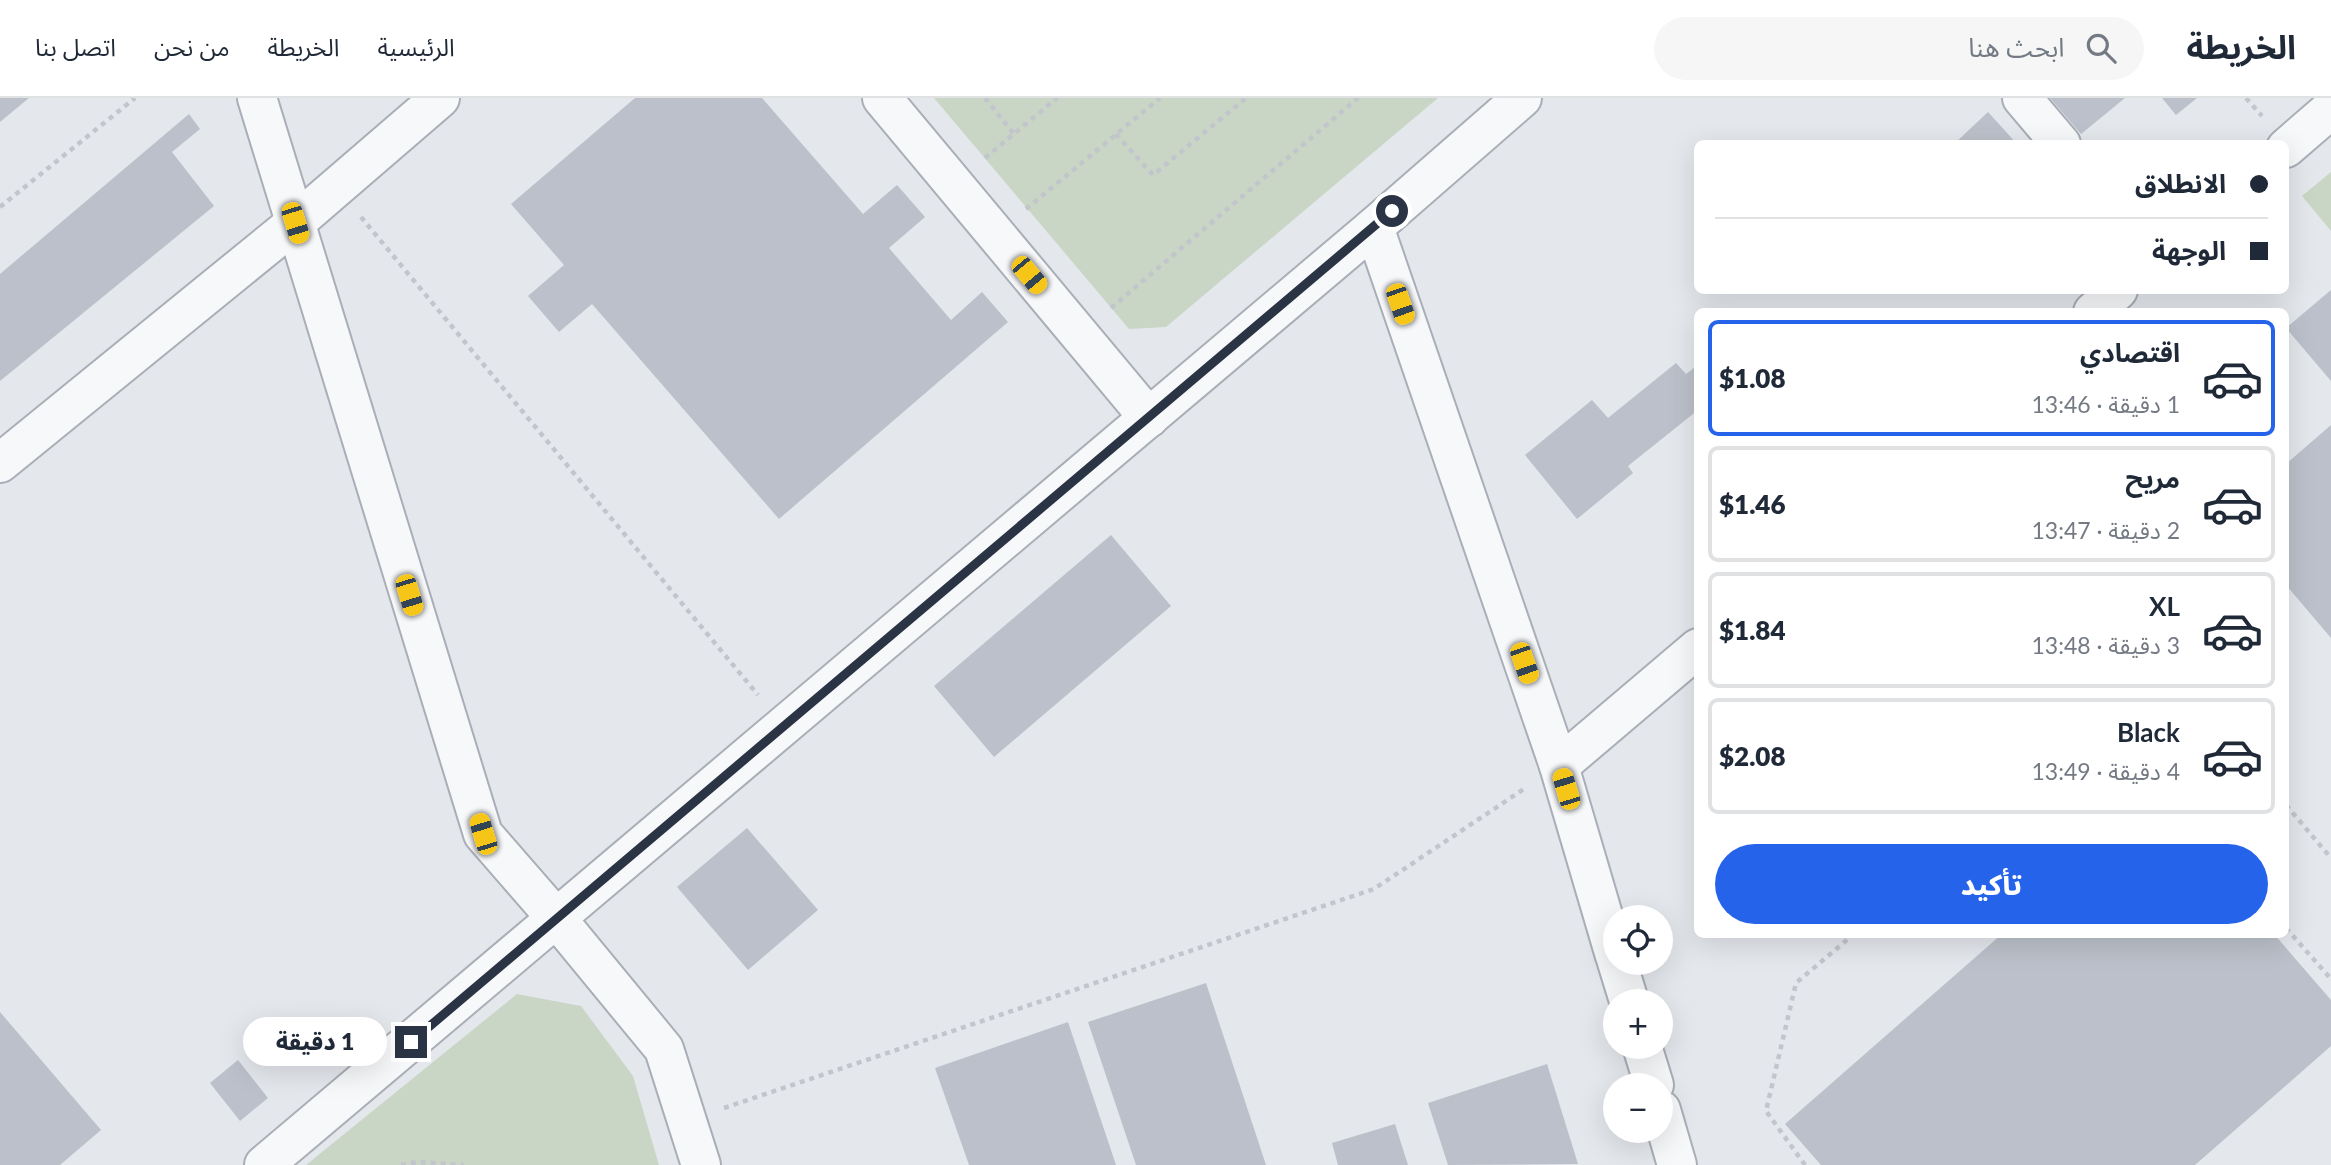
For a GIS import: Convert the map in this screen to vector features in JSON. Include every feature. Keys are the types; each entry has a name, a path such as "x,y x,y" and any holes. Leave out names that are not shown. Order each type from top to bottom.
{"lane":[{"path":"257,98 483,834 664,1049 701,1165"},
{"path":"0,463 295,223 440,98"},
{"path":"882,98 1149,418"},
{"path":"264,1165 1374,228 1522,98"},
{"path":"2022,98 2058,140"},
{"path":"2289,145 2331,109"},
{"path":"1374,228 1559,766 1603,915"},
{"path":"2098,308 2113,294"},
{"path":"1559,766 1694,651"},
{"path":"1671,1143 1677,1165"}],"path":[{"path":"0,207 135,98"},
{"path":"985,98 1014,134"},
{"path":"954,185 1057,98"},
{"path":"995,234 1160,98"},
{"path":"1116,134 1153,175 1246,98"},
{"path":"1079,335 1358,98"},
{"path":"336,187 785,727"},
{"path":"687,1121 1374,889 1559,766"},
{"path":"2289,809 2331,858"},
{"path":"2289,932 2331,979"},
{"path":"1805,1165 1766,1111 1796,984 1849,938"},
{"path":"401,1165 417,1162 464,1165"}],"green space":[{"path":"934,98 1438,98 1166,327 1129,329"},
{"path":"2331,172 2331,231 2302,196"},
{"path":"517,994 581,1006 633,1076 659,1165 306,1165"}],"building":[{"path":"0,98 29,98 0,122"},
{"path":"635,98 762,98 863,214 897,185 925,217 889,248 951,320 982,292 1008,322 779,519 592,304 559,332 528,296 564,265 511,204"},
{"path":"2050,98 2125,98 2081,134"},
{"path":"2162,98 2197,98 2176,115"},
{"path":"1988,112 2013,140 1958,140"},
{"path":"189,114 200,129 172,152 214,206 0,381 0,274"},
{"path":"2331,290 2331,381 2289,332 2289,325"},
{"path":"1676,363 1686,374 1694,368 1694,413 1628,466 1633,473 1577,519 1525,455 1592,400 1608,418"},
{"path":"2331,425 2331,638 2289,589 2289,461"},
{"path":"1111,535 1171,606 994,757 934,686"},
{"path":"747,828 818,910 748,970 677,887"},
{"path":"1997,938 2277,938 2331,1000 2331,1046 2195,1165 1821,1165 1785,1124"},
{"path":"1206,983 1266,1165 1136,1165 1088,1022"},
{"path":"0,1012 101,1130 60,1165 0,1165"},
{"path":"1068,1022 1116,1165 969,1165 935,1068"},
{"path":"238,1060 268,1098 240,1121 210,1083"},
{"path":"1547,1064 1578,1164 1448,1165 1428,1103"},
{"path":"1395,1124 1408,1165 1338,1165 1332,1143"}],"route":[{"path":"411,1042 1392,211"}]}
